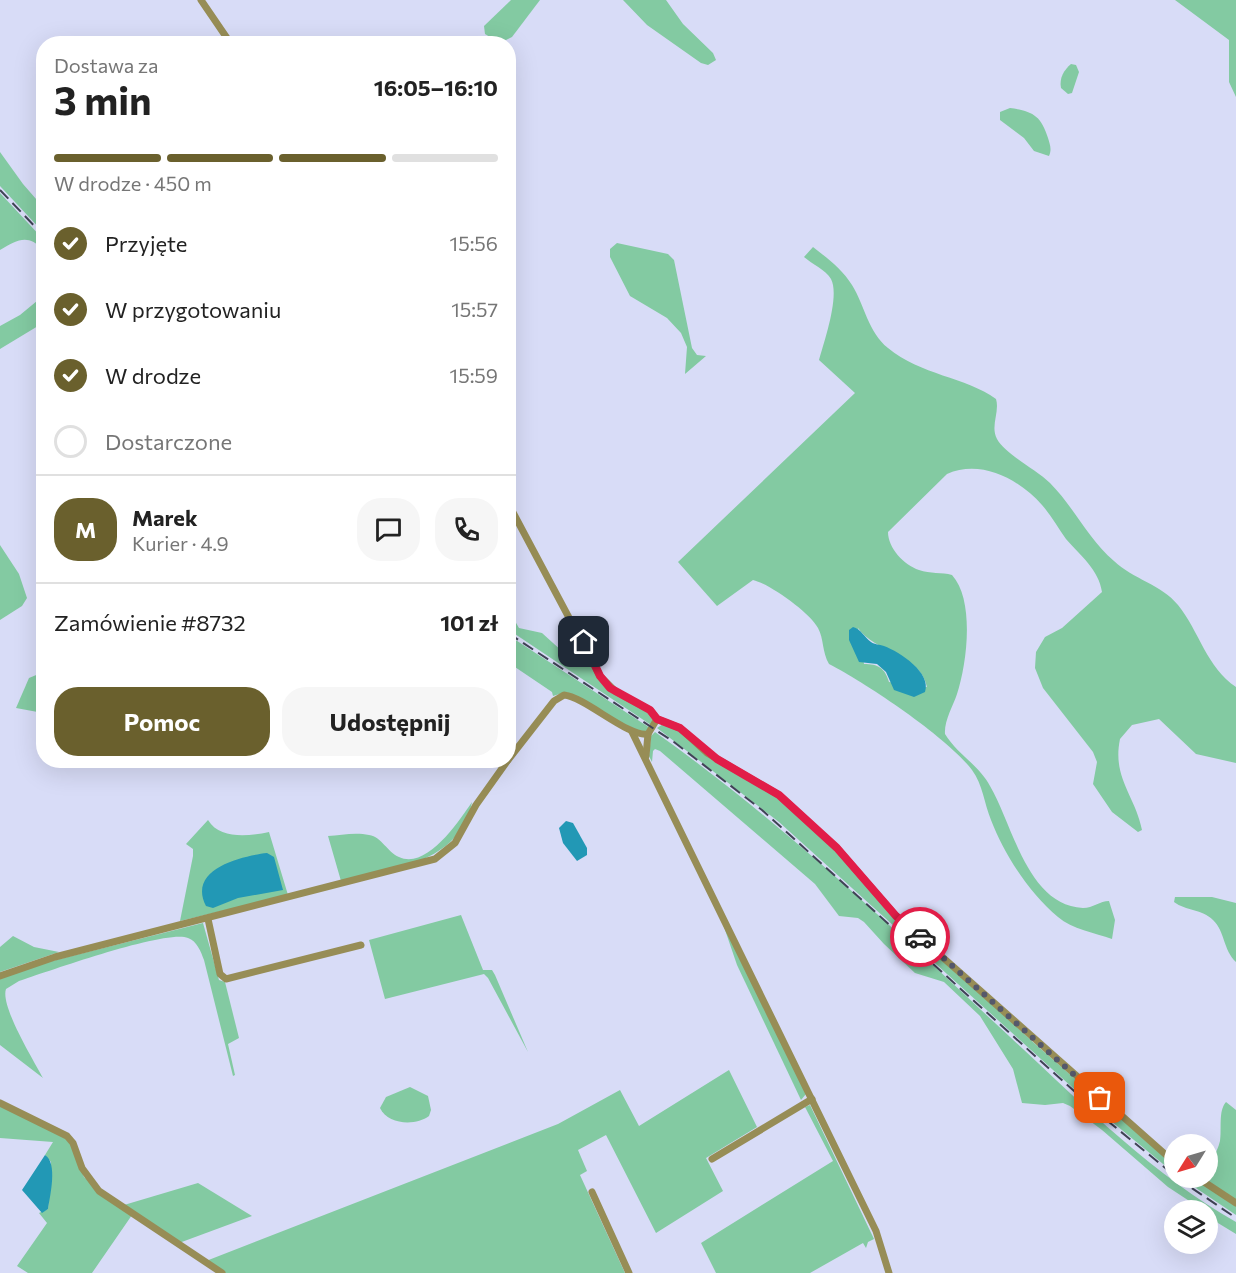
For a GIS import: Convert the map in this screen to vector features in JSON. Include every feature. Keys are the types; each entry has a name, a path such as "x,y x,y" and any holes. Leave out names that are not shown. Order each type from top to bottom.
{"street":[{"path":"201,0 226,36"},
{"path":"516,518 600,676 610,688 650,710 657,719 680,728 707,753 779,795 837,848 896,916 1164,1153"},
{"path":"516,750 554,701 564,695 615,720 632,732 646,756 876,1231 889,1273"},
{"path":"646,756 648,734 657,719"},
{"path":"632,732 648,734"},
{"path":"0,976 55,957 435,859 459,837 476,804 502,768"},
{"path":"208,919 220,974 226,979 361,945"},
{"path":"712,1159 812,1099"},
{"path":"0,1103 67,1136 73,1143 82,1168 99,1191 222,1273"},
{"path":"1213,1188 1236,1203"},
{"path":"592,1192 629,1273"}],"green space":[{"path":"511,0 540,0 513,36 488,36 485,34 484,26"},
{"path":"623,0 666,0 683,24 713,53 716,60 708,65 701,63 647,25"},
{"path":"1175,0 1236,0 1236,97 1229,82 1229,40"},
{"path":"1071,64 1076,65 1079,72 1072,93 1068,94 1061,88 1061,78"},
{"path":"1010,108 1030,113 1039,119 1051,149 1049,156 1034,151 1024,138 1000,120 1000,112"},
{"path":"0,152 36,199 36,225 0,186"},
{"path":"0,193 36,232 36,244 22,240 0,250"},
{"path":"617,243 668,254 674,260 692,348 697,355 706,356 685,374 687,347 681,333 667,318 630,296 610,257 610,249"},
{"path":"813,247 844,274 852,285 876,334 888,348 914,364 971,386 996,399 994,429 1001,445 1050,483 1096,543 1114,561 1164,592 1178,605 1210,660 1236,687 1236,763 1196,754 1159,719 1132,725 1120,739 1119,765 1125,786 1139,818 1142,830 1138,832 1112,812 1093,784 1097,762 1093,752 1043,688 1035,668 1036,652 1045,637 1062,628 1102,592 1093,570 1066,539 1045,509 1022,487 999,474 986,470 960,470 947,474 888,532 894,550 903,560 919,570 952,575 964,600 967,633 964,666 957,694 947,719 945,734 990,786 1024,860 1048,893 1064,903 1083,908 1109,901 1115,920 1112,939 1070,925 1047,907 1027,885 1003,846 991,820 979,782 972,770 926,727 829,664 818,628 798,607 769,587 753,580 717,606 678,562 855,393 819,360 830,319 834,296 833,287 826,273 804,257","holes":["858,628 866,636 916,667 927,687 889,682 880,668 864,664"]},
{"path":"36,302 36,327 0,349 0,326 20,315"},
{"path":"0,545 19,574 27,598 22,606 0,620"},
{"path":"516,623 519,628 542,633 574,662 585,653 604,686 613,694 649,714 653,719 651,725 516,635"},
{"path":"516,640 650,728 644,732 635,729 575,696 566,692 553,696 552,692 516,668"},
{"path":"36,675 36,712 16,708 29,678"},
{"path":"663,724 672,726 767,789 833,847 866,886 1034,1043 1164,1156 1164,1165 1094,1107 779,822 657,728"},
{"path":"655,732 702,767 837,878 1062,1086 1164,1174 1164,1184 1102,1130 1070,1106 1063,1103 1045,1105 1022,1103 1013,1069 980,1016 944,982 915,973 864,922 858,918 839,916 815,884 660,751 655,749 653,751 652,762 649,756 651,736"},
{"path":"472,802 465,823 454,839 438,851 401,867 341,881 328,836 354,834 374,836 399,857 410,859 420,857 441,842"},
{"path":"208,820 220,831 228,834 253,835 269,832 288,895 180,921 193,856 193,849 186,844"},
{"path":"1175,897 1212,897 1236,903 1236,962 1217,924 1209,916 1174,902"},
{"path":"461,915 483,970 492,970 495,975 528,1052 484,974 385,999 369,940"},
{"path":"722,921 806,1094 801,1100 737,965"},
{"path":"203,923 219,980 225,982 239,1038 228,1044 235,1075 233,1076 204,960 196,944 188,938 176,937 132,945 19,981 6,989 5,997 8,1008 43,1078 0,1045 0,978 28,967"},
{"path":"13,936 34,947 59,952 0,972 0,947"},
{"path":"729,1070 757,1127 706,1158 723,1191 656,1233 606,1135 578,1150 587,1171 580,1175 625,1273 225,1273 206,1261 558,1124 620,1090 639,1126"},
{"path":"410,1087 428,1096 431,1110 429,1116 417,1121 403,1122 384,1114 380,1108 386,1097"},
{"path":"1226,1102 1236,1110 1236,1200 1217,1188 1218,1148"},
{"path":"0,1104 64,1137 72,1146 84,1177 132,1215 92,1273 28,1273 17,1266 47,1223 39,1213 48,1209 51,1162 45,1155 53,1142 0,1138"},
{"path":"810,1105 874,1239 868,1242 866,1248 863,1243 810,1273 716,1273 701,1243 833,1161 805,1107"},
{"path":"198,1183 252,1216 179,1243 124,1205"},
{"path":"1170,1188 1184,1188 1202,1200 1188,1200"},
{"path":"1196,1188 1210,1188 1236,1205 1236,1215 1218,1203 1218,1200 1214,1200"},
{"path":"1218,1211 1236,1222 1236,1234 1218,1223"}],"water":[{"path":"853,627 873,643 891,649 913,664 924,678 925,692 914,697 894,690 886,672 877,664 859,662 849,640 849,630"},
{"path":"566,821 573,823 587,848 587,855 577,861 563,843 559,828"},
{"path":"267,853 274,857 283,890 238,898 213,908 206,906 202,893 204,883 210,874 231,861"},
{"path":"45,1155 51,1165 52,1180 48,1209 42,1213 22,1190"}],"railway":[{"path":"0,190 36,228"},
{"path":"516,638 674,742 762,810 1104,1118 1164,1167"},
{"path":"1192,1188 1236,1218"}],"way so far":[{"path":"920,937 1100,1098"}],"route":[{"path":"584,642 600,676 610,688 650,710 657,719 680,728 707,753 779,795 837,848 896,916 920,937"}]}
